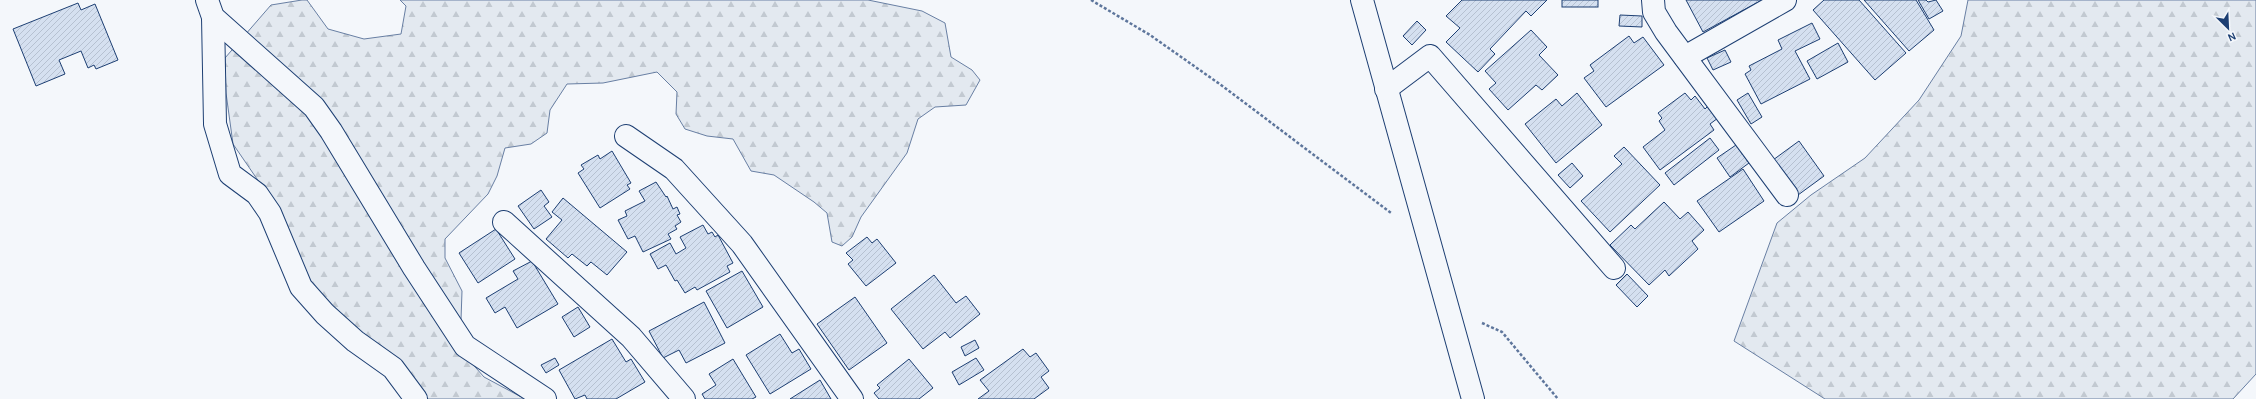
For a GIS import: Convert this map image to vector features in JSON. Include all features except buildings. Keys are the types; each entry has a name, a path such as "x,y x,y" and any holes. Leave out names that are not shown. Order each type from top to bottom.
{"street":[{"path":"1362,0 1424,228 1473,399"},
{"path":"1654,0 1654,12 1685,57 1787,195"},
{"path":"1685,57 1786,0"},
{"path":"210,8 215,124 230,174 257,194 270,213 301,287 325,314 355,341 393,368 416,399"},
{"path":"210,8 314,107 331,131 414,268 465,346 545,399"},
{"path":"1386,89 1430,56 1614,268"},
{"path":"626,136 674,169 742,244 852,399"},
{"path":"504,222 631,337 684,399"}],"path":[{"path":"1091,0 1150,35 1221,85 1397,218 1424,228"},
{"path":"1455,332 1482,323 1502,332 1558,399"}],"green space":[{"path":"307,0 328,29 364,39 401,34 406,6 400,0 868,0 922,11 945,23 951,57 972,70 980,80 966,105 935,107 918,119 907,153 861,217 852,237 842,246 832,242 827,213 814,202 774,175 751,171 733,139 707,136 685,129 676,114 677,92 657,72 603,83 567,84 550,110 547,133 531,144 505,148 497,176 488,194 445,239 445,258 462,291 461,320 453,342 484,377 525,399 428,399 395,357 353,327 312,287 279,211 233,144 226,93 225,58 271,5"},
{"path":"1968,0 2256,0 2256,374 2233,399 1825,399 1734,341 1777,223 1811,195 1865,158 1919,100 1961,36"}]}
